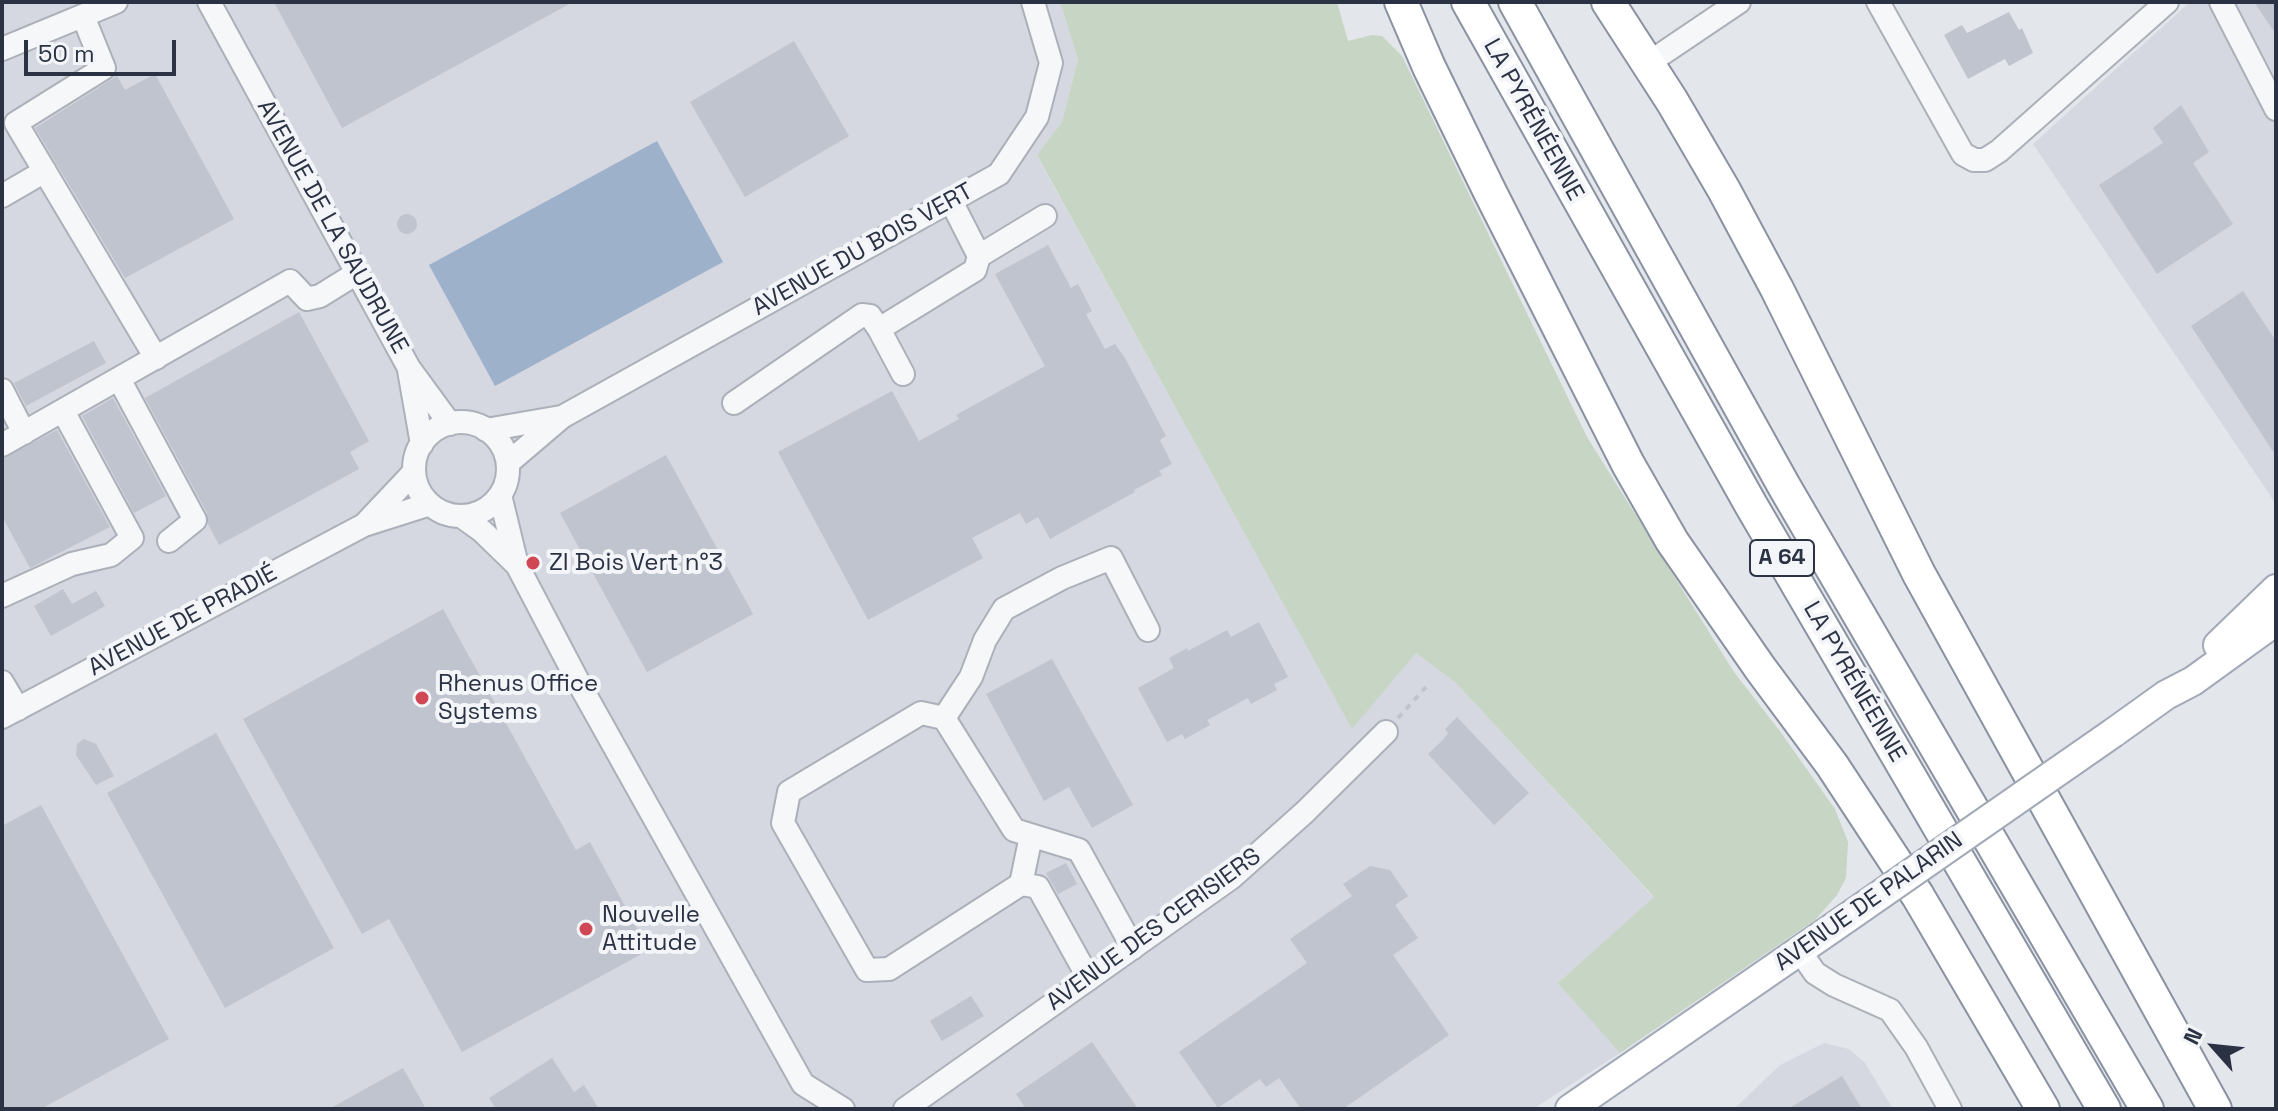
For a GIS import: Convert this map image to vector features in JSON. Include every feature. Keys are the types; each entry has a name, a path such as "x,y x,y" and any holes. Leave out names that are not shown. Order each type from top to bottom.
{"highway":[{"path":"1401,2 1497,206 1628,464 1672,541 1832,765 1901,869 2043,1109"},
{"name":"LA PYRÉNÉENNE","path":"1468,2 1751,505 2104,1109"},
{"name":"LA PYRÉNÉENNE","path":"1515,2 1784,486 2147,1109"},
{"path":"1608,2 1724,190 1777,289 1919,574 2215,1109"}],"main road":[{"name":"AVENUE DE PALARIN","path":"2166,695 2276,589"},
{"name":"AVENUE DE PALARIN","path":"1570,1109 2276,621"}],"street":[{"path":"2,49 116,2"},
{"name":"AVENUE DE LA SAUDRUNE","path":"209,2 409,368 450,424"},
{"name":"AVENUE DU BOIS VERT","path":"508,463 562,417 999,174 1037,117 1051,63 1033,2"},
{"path":"1647,64 1739,2"},
{"path":"1878,2 1963,154 1974,160 1985,160 1999,151 2167,2"},
{"path":"2221,2 2276,109"},
{"path":"83,16 104,68 16,123 156,358"},
{"path":"2,196 45,171"},
{"path":"951,201 979,256"},
{"path":"879,329 975,270 979,256 1045,216"},
{"path":"2,445 290,281 307,299 320,296 357,273"},
{"path":"734,403 862,315 870,316 903,374"},
{"name":"AVENUE DE LA SAUDRUNE","path":"409,368 422,444"},
{"path":"119,379 195,520 169,541"},
{"path":"2,390 24,433"},
{"path":"2,596 72,564 111,555 132,538 63,411"},
{"name":"AVENUE DU BOIS VERT","path":"486,430 562,417"},
{"path":"450,424 475,424 486,430 496,438 508,463 505,485 500,495 490,506 476,514 461,516 439,511 430,504 417,484 414,472 422,444 439,428 450,424"},
{"name":"AVENUE DE PRADIÉ","path":"364,525 414,472"},
{"path":"500,495 517,565 581,687 803,1084 806,1109"},
{"name":"AVENUE DE PRADIÉ","path":"10,713 364,525 430,504"},
{"path":"461,516 482,531 517,565"},
{"path":"944,718 971,677 985,640 1004,609 1062,578 1111,558 1148,630"},
{"path":"2,682 10,713"},
{"path":"1089,979 1038,887 1021,884 889,969 867,970 783,823 789,792 921,713 944,718 1014,830 1079,850 1133,948"},
{"name":"AVENUE DES CERISIERS","path":"905,1109 1231,878 1305,812 1386,732"},
{"path":"1021,884 1031,836"},
{"path":"1799,950 1815,973 1890,1010 1916,1047 1950,1109"},
{"path":"803,1084 843,1109"}],"path":[{"path":"1386,732 1426,687"}],"shaded area":[{"path":"2,2 1060,2 1078,59 1062,122 1037,156 1352,728 1416,653 1456,683 1654,898 1559,982 1620,1053 1533,1109 2,1109"},
{"path":"2190,2 2276,2 2276,504 2033,144"},
{"path":"1824,1043 1849,1049 1865,1063 1893,1109 1734,1109 1780,1065"}],"green space":[{"path":"1060,2 1337,2 1348,41 1372,35 1382,36 1402,56 1587,437 1734,672 1835,809 1848,842 1846,878 1837,895 1815,920 1620,1053 1558,983 1654,897 1456,683 1416,653 1352,729 1037,155 1062,122 1078,59"}],"water":[{"path":"657,141 723,262 495,386 429,265"}],"building":[{"path":"274,2 573,2 342,128"},
{"path":"2254,2 2276,2 2276,34"},
{"path":"2009,12 2019,30 2022,28 2033,53 2009,66 2005,59 1968,79 1944,35 1962,25 1967,33"},
{"path":"794,41 849,136 745,197 690,102"},
{"path":"155,74 234,219 125,278 35,128 117,76 125,90"},
{"path":"2181,105 2209,152 2193,163 2233,224 2157,274 2099,185 2163,143 2153,128"},
{"path":"407,214 414,217 417,224 414,231 407,234 400,231 397,224 400,217"},
{"path":"1048,245 1071,288 1078,284 1092,311 1086,314 1105,349 1115,344 1125,358 1166,436 1160,440 1172,464 1159,471 1162,475 1135,492 1050,539 1038,517 1026,524 1020,513 972,538 983,558 868,620 778,452 892,391 919,441 959,419 956,415 1045,366 995,274"},
{"path":"2243,291 2276,341 2276,456 2191,326"},
{"path":"299,312 369,441 350,452 359,469 219,545 208,524 207,513 145,398"},
{"path":"94,341 106,363 26,406 14,383"},
{"path":"113,398 166,496 134,513 82,416"},
{"path":"57,430 110,527 30,568 2,516 2,459"},
{"path":"666,455 753,614 647,672 560,513"},
{"path":"63,589 72,604 96,591 105,606 51,636 34,606"},
{"path":"443,609 576,850 590,842 649,950 462,1052 389,919 362,934 243,719"},
{"path":"1259,622 1288,677 1274,684 1277,690 1251,704 1248,698 1207,720 1210,725 1185,739 1182,734 1167,742 1138,688 1174,668 1169,658 1187,648 1188,651 1227,630 1231,637"},
{"path":"1052,659 1133,805 1092,828 1069,787 1044,801 986,694"},
{"path":"1457,717 1529,793 1494,825 1428,754 1443,740 1448,733 1445,729"},
{"path":"216,733 334,948 225,1008 107,793"},
{"path":"84,739 96,744 114,776 96,785 76,755 77,744"},
{"path":"41,805 169,1039 41,1109 2,1109 2,826"},
{"path":"1066,863 1077,884 1058,894 1046,873"},
{"path":"1370,866 1390,870 1408,896 1395,905 1418,938 1393,955 1449,1035 1343,1109 1301,1109 1279,1078 1266,1087 1260,1079 1218,1108 1179,1052 1307,963 1290,939 1352,896 1343,884"},
{"path":"971,996 984,1016 942,1041 930,1021"},
{"path":"1092,1042 1138,1109 1026,1109 1016,1094"},
{"path":"552,1058 574,1092 584,1085 599,1109 496,1109 489,1098"},
{"path":"403,1068 426,1109 329,1109"},
{"path":"1842,1076 1862,1109 1788,1109"}],"place":[{"name":"ZI Bois Vert n°3","path":"533,563"},
{"name":"Rhenus Office Systems","path":"422,698"},
{"name":"Nouvelle Attitude","path":"586,929"}]}
